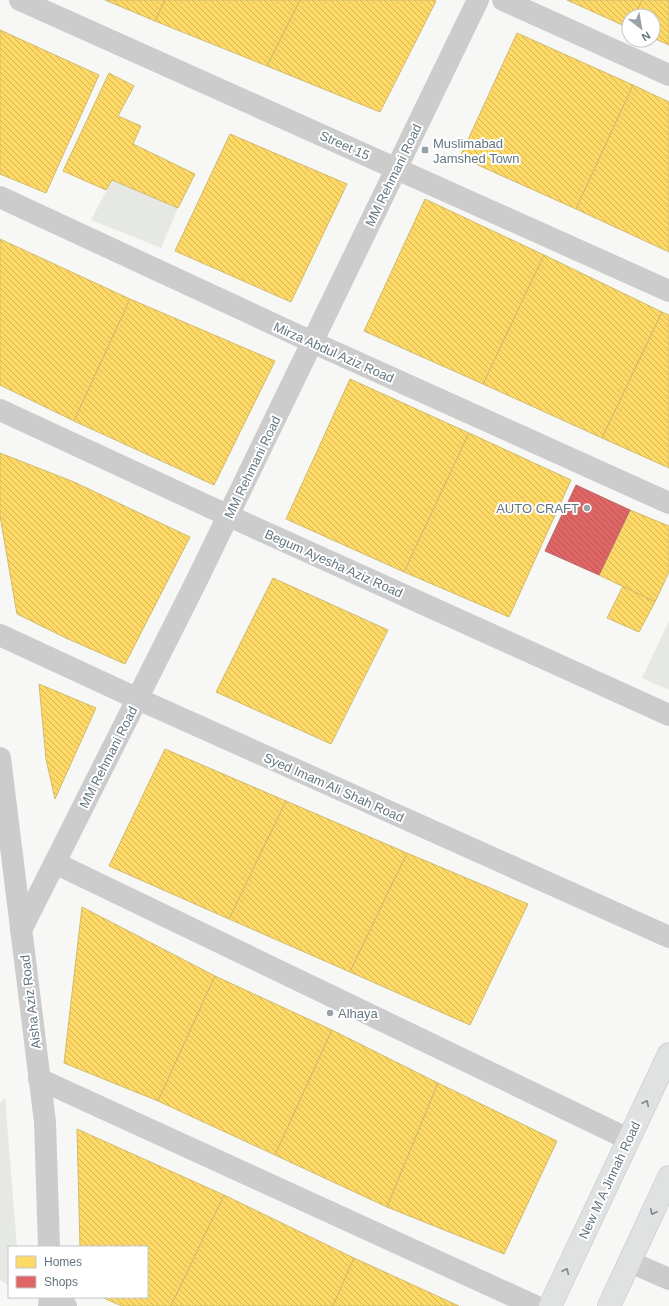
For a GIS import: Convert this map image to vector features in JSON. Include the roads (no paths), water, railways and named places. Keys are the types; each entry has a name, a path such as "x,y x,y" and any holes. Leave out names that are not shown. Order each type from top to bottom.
{"main road":[{"name":"New M A Jinnah Road","path":"550,1306 669,1054"},
{"path":"609,1306 669,1177"}],"street":[{"name":"Street 15","path":"20,0 669,291"},
{"name":"MM Rehmani Road","path":"21,930 229,516 478,0"},
{"path":"503,0 669,75"},
{"name":"Mirza Abdul Aziz Road","path":"0,197 312,342 669,503"},
{"name":"Begum Ayesha Aziz Road","path":"0,410 229,516 669,715"},
{"name":"Syed Imam Ali Shah Road","path":"0,635 669,937"},
{"name":"Aisha Aziz Road","path":"0,758 45,1122 49,1246"},
{"path":"55,863 628,1139"},
{"path":"39,1079 535,1306"},
{"path":"630,1262 669,1279"}],"place":[{"name":"Muslimabad Jamshed Town","path":"425,150"},
{"name":"AUTO CRAFT","path":"587,508"},
{"name":"Alhaya","path":"330,1013"}]}
